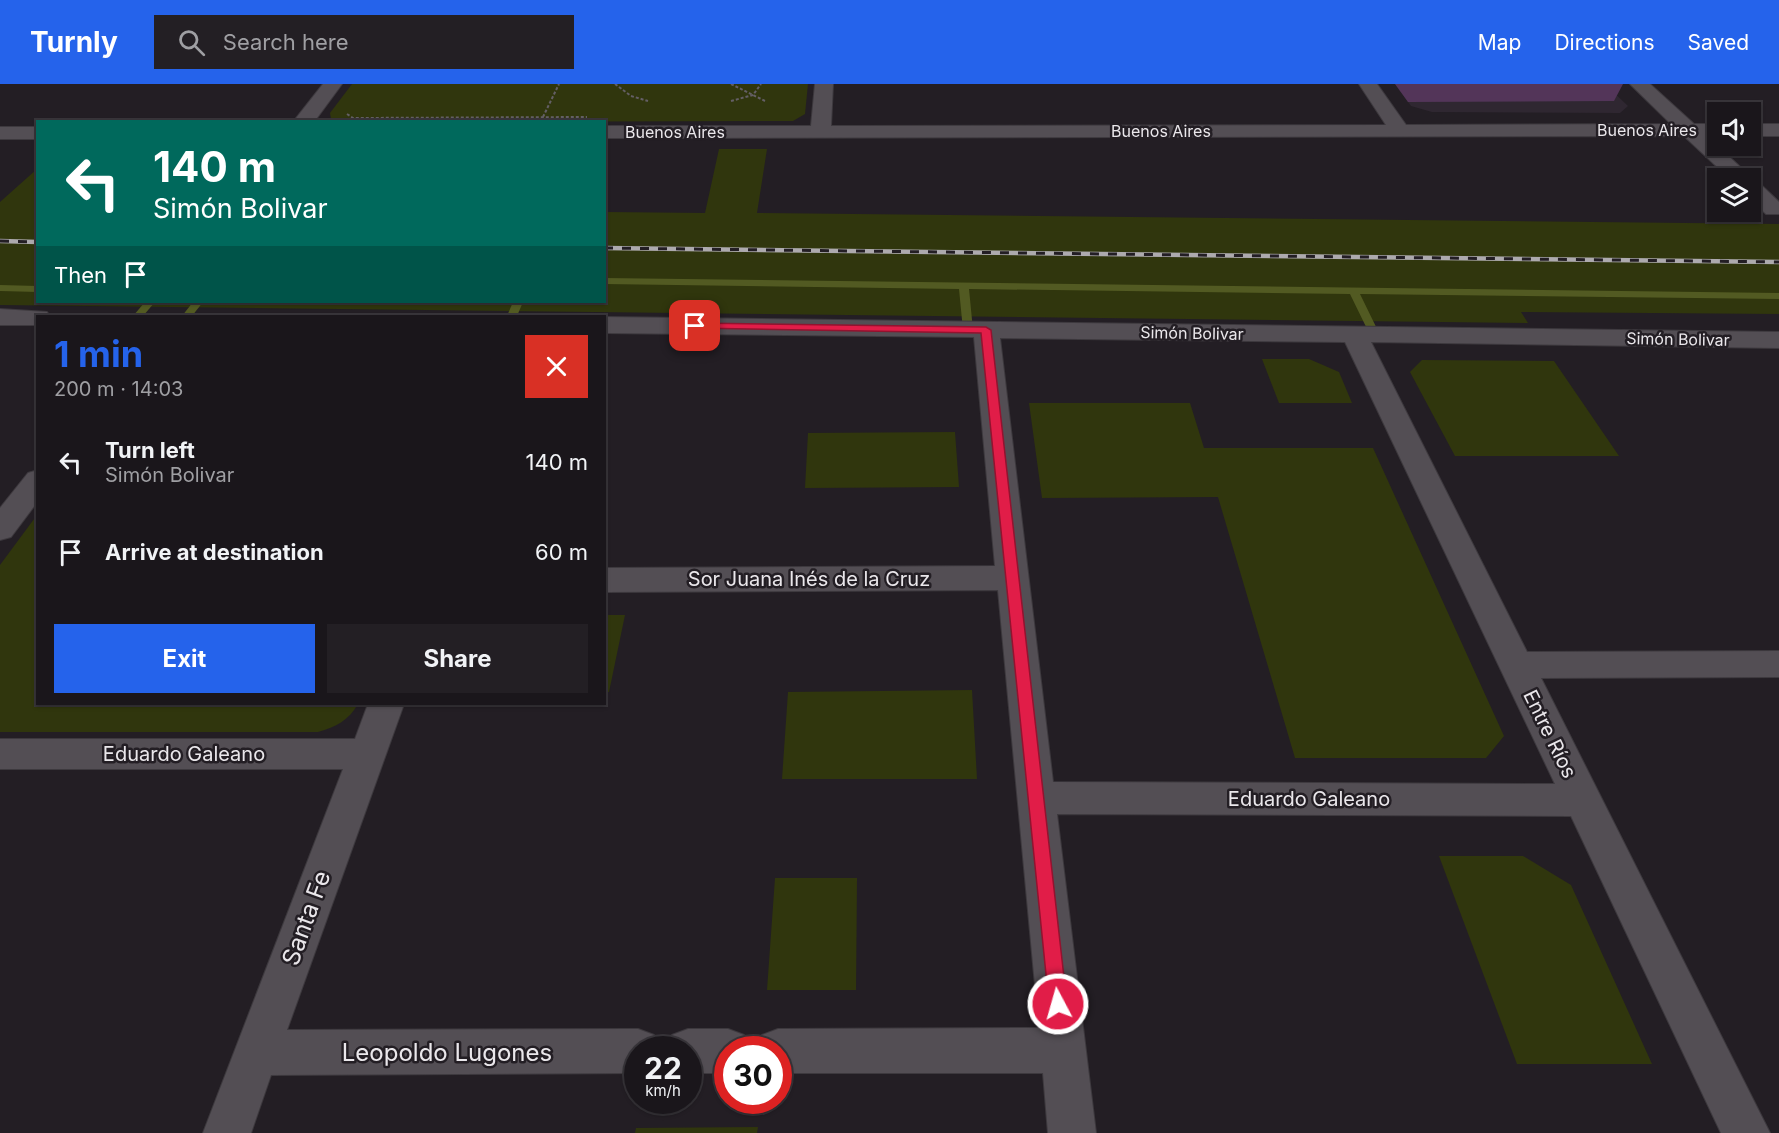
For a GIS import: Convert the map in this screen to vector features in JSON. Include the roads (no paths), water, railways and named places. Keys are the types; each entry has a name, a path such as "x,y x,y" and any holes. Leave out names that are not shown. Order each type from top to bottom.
{"street":[{"path":"305,120 333,84"},
{"path":"821,132 824,84"},
{"path":"1368,84 1400,131"},
{"path":"1639,84 1730,168"},
{"name":"Buenos Aires","path":"606,132 1707,130"},
{"path":"1761,130 1779,130"},
{"path":"0,133 36,133"},
{"path":"1761,197 1774,209"},
{"path":"0,316 36,317"},
{"name":"Simón Bolivar","path":"606,325 1779,340"},
{"path":"986,330 1072,1133"},
{"name":"Entre Ríos","path":"1354,335 1746,1133"},
{"path":"0,529 36,483"},
{"name":"Sor Juana Inés de la Cruz","path":"606,580 1013,578"},
{"path":"1516,665 1779,664"},
{"name":"Santa Fe","path":"227,1133 386,705"},
{"name":"Eduardo Galeano","path":"0,754 367,754"},
{"name":"Eduardo Galeano","path":"1036,798 1582,800"},
{"path":"792,1051 1063,1050"},
{"name":"Leopoldo Lugones","path":"256,1053 624,1051"}],"waterway":[{"path":"606,281 964,286"},
{"path":"964,286 1353,291"},
{"path":"964,286 968,330"},
{"path":"0,288 36,289"},
{"path":"1353,291 1779,296"},
{"path":"1353,291 1375,335"},
{"path":"139,315 149,303"},
{"path":"188,315 197,303"},
{"path":"512,315 518,303"}],"railway":[{"path":"0,241 36,242"},
{"path":"606,248 1779,262"}]}
